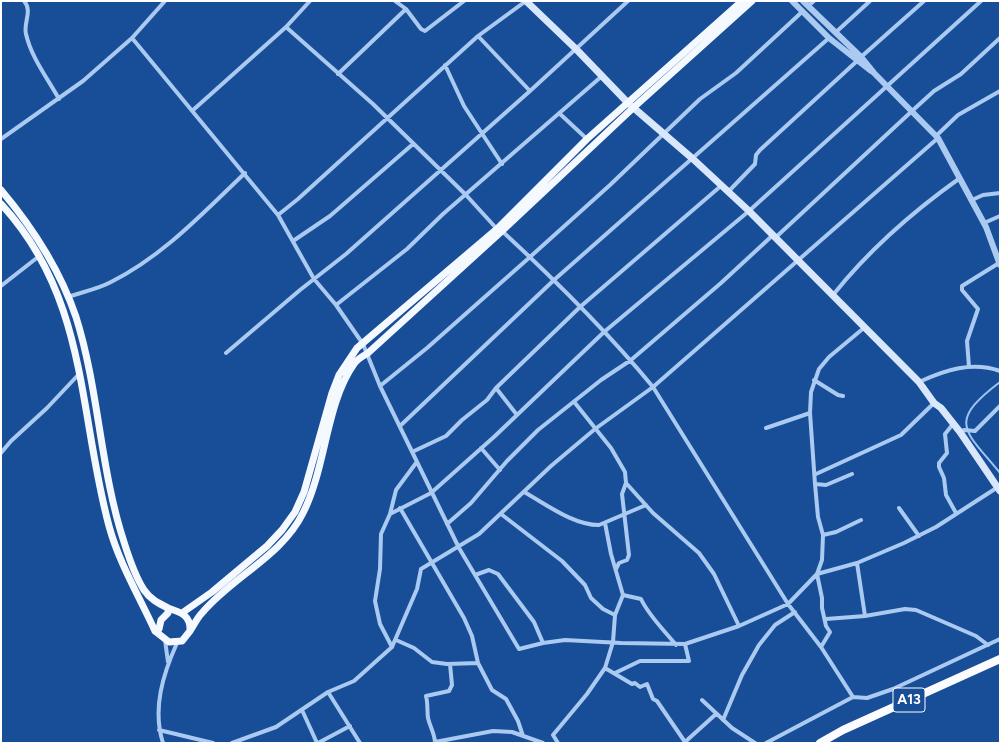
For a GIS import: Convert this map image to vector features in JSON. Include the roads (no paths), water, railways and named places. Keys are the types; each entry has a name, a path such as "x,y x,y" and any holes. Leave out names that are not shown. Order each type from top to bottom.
{"highway":[{"name":"A13","path":"820,743 843,730 1000,659"}],"main road":[{"path":"526,1 576,49 630,105 693,159 749,211 919,382 934,403 941,408 953,424 962,431 999,489"},
{"path":"1,204 23,230 53,283 61,304 74,343 103,504 109,527 127,575 155,631 165,640 177,643 186,639 201,614 217,598 272,552 288,535 302,515 312,494 336,402 345,378 354,363 368,353 500,230 630,105 742,1"},
{"path":"182,613 212,592 267,546 295,512 304,492 332,393 349,359 357,348 500,230 588,139 752,1"},
{"path":"1,190 30,226 57,272 68,297 83,343 118,524 128,554 144,589 151,598 168,608 182,613 189,621 190,631"},
{"path":"155,631 159,629 161,620 168,613 168,608"}],"street":[{"path":"24,1 28,8 26,33 30,47 59,99"},
{"path":"1,139 83,81 132,38 165,1"},
{"path":"192,111 286,27 310,1"},
{"path":"395,1 406,9 421,29 425,31 464,1"},
{"path":"278,215 298,199 478,36 526,1"},
{"path":"226,353 346,254 530,91 628,1"},
{"path":"792,1 829,38 859,59"},
{"path":"803,1 937,137 984,223 1000,264 962,286 962,290 978,309 967,341 969,367"},
{"path":"808,6 814,1"},
{"path":"835,33 870,1"},
{"path":"728,192 755,164 756,155 760,150 924,1"},
{"path":"390,514 431,493 517,415 604,332 749,211 886,85 982,1"},
{"path":"338,74 406,9"},
{"path":"380,386 427,348 530,257 700,99 736,73 803,11"},
{"path":"286,27 387,117 500,230 554,280 631,360 653,387 788,604 821,647 853,697"},
{"path":"478,36 530,91"},
{"path":"132,38 278,215 314,279 336,305 363,344 368,353 380,386 416,463 459,548 519,649 543,643 565,640 676,645 685,644 739,626 788,604 817,574 822,560 823,535 818,517 815,484 816,474 810,413 811,392 814,380 819,369 829,357 865,327"},
{"path":"400,426 554,280 829,38"},
{"path":"447,524 471,503 538,430 575,403 601,380 631,360 774,236 912,110 934,91 961,74 1000,38"},
{"path":"445,65 464,106 502,164"},
{"path":"336,305 407,249 466,195 602,76"},
{"path":"232,743 276,727 328,692 358,679 392,647 421,579 420,571 431,563 459,548 479,534 502,514 551,466 595,429 653,387 799,260 937,137 958,115 1000,91"},
{"path":"559,113 588,139"},
{"path":"293,241 334,212 413,144"},
{"path":"68,297 110,283 148,261 171,242 245,174"},
{"path":"833,295 862,263 923,204 960,178"},
{"path":"412,452 446,436 462,420 487,400 496,388 580,307 722,185"},
{"path":"972,200 983,195 1000,193"},
{"path":"984,223 1000,216"},
{"path":"1,286 38,257"},
{"path":"919,382 941,372 969,367 987,367 1000,371"},
{"path":"1,453 11,441 47,408 80,372"},
{"path":"814,380 831,391 843,396"},
{"path":"496,388 517,415"},
{"path":"575,403 619,460 625,472 626,483 622,494 629,555 627,560 619,563 616,569"},
{"path":"816,474 901,435 934,403"},
{"path":"962,431 975,431 1000,406"},
{"path":"766,428 810,413"},
{"path":"953,424 945,434 947,453 940,462 939,467 944,478 946,495 956,514"},
{"path":"481,448 500,470"},
{"path":"392,647 380,624 375,600 380,569 381,534 390,514 396,490 416,463"},
{"path":"815,484 826,485 852,474"},
{"path":"626,483 646,505 699,553 714,574 739,626"},
{"path":"817,574 857,563 919,536 999,489"},
{"path":"524,492 574,520 595,525 605,523 646,505"},
{"path":"400,508 464,618 472,636 478,663 492,690 506,699 518,721 523,736"},
{"path":"900,508 919,536"},
{"path":"502,514 562,561 585,584 590,598 603,609 615,615"},
{"path":"823,535 836,532 861,520"},
{"path":"558,743 554,735 587,694 605,668 613,642 615,615 623,595 611,554 605,523"},
{"path":"857,563 865,616"},
{"path":"476,575 489,570 498,574 534,622 543,643"},
{"path":"817,574 826,626 830,632 821,647"},
{"path":"623,595 641,599 649,615 656,620 676,645"},
{"path":"826,619 865,616 905,609 916,610 976,636 988,645"},
{"path":"723,720 742,675 758,645 775,624 795,612"},
{"path":"766,743 853,697 867,698 893,689 937,667 1000,639"},
{"path":"165,640 168,662"},
{"path":"396,640 414,648 432,662 450,664 478,663"},
{"path":"163,743 159,730 160,697 168,662 177,643"},
{"path":"615,673 640,661 689,661 685,644"},
{"path":"450,664 452,685 449,691 426,696 429,708 428,716 435,735 435,743 493,731 512,732 543,743"},
{"path":"605,668 632,684 635,683 640,688 647,684 653,699 657,701 685,742 716,714"},
{"path":"328,692 360,743"},
{"path":"702,700 723,720 755,743"},
{"path":"302,710 317,743 350,726"},
{"path":"159,730 213,743"}],"waterway":[{"path":"1000,382 972,407 967,417 967,427 970,436 1000,473"}]}
